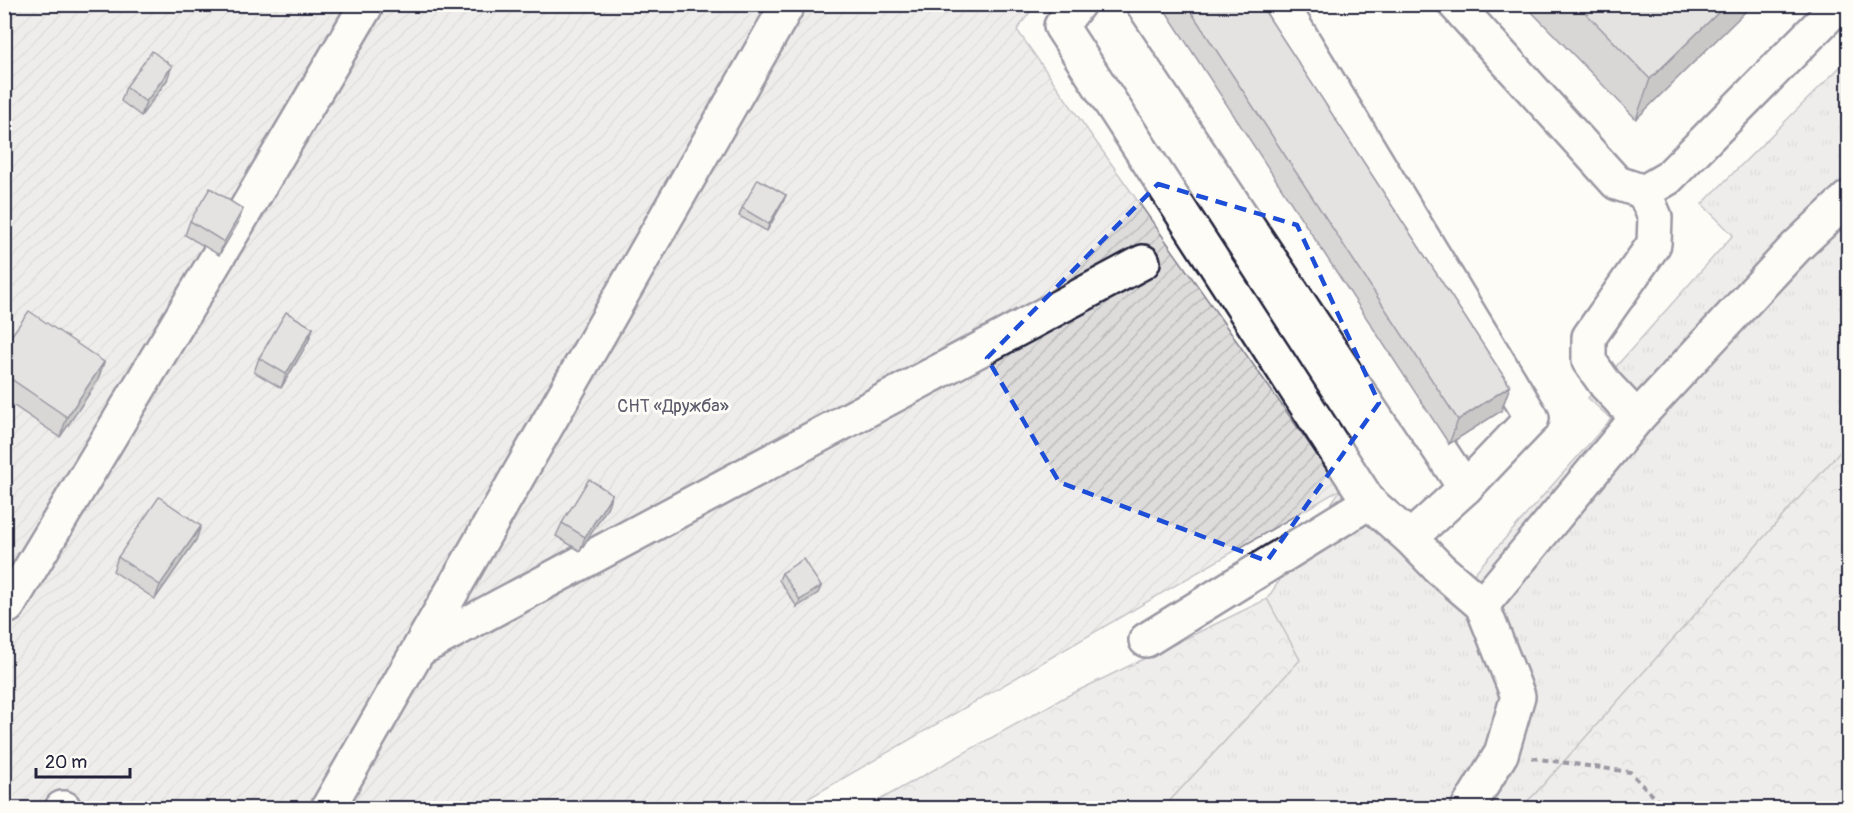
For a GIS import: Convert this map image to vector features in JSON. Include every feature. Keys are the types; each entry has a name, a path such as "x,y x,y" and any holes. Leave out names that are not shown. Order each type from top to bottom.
{"lane":[{"path":"8,606 234,231 367,4"},
{"path":"328,808 788,4"},
{"path":"1078,4 1061,26 1369,502 1482,605 1518,696 1501,754 1468,808"},
{"path":"1143,4 1465,488"},
{"path":"1281,4 1532,418 1465,488 1410,538"},
{"path":"1455,4 1617,183 1644,192 1655,217 1654,244 1589,337 1589,361 1606,385 1637,418"},
{"path":"1644,192 1668,178 1840,4"},
{"path":"1482,605 1637,418 1796,248 1848,198"},
{"path":"420,650 1143,262"},
{"path":"1146,640 1369,502"}],"path":[{"path":"1501,754 1630,772 1665,808"}],"highlighted area":[{"path":"1158,184 1297,225 1379,403 1267,561 1059,482 987,358"}],"green space":[{"name":"СНТ «Дружба»","path":"5,5 1035,5 1017,30 1341,489 792,808 118,808 100,799 92,808 5,808"},
{"path":"1848,59 1848,443 1535,794 1520,808 1163,808 1300,660 1267,599 1341,489 1455,595 1611,419 1588,398 1733,235 1702,204"},
{"path":"1848,443 1848,808 1520,808 1535,794"},
{"path":"1267,599 1300,660 1163,808 865,808 1065,697"}],"building":[{"path":"1186,4 1260,4 1510,386 1458,420"},
{"path":"1577,4 1727,4 1650,79"},
{"path":"152,51 172,66 146,102 126,87"},
{"path":"758,179 786,195 769,224 742,208"},
{"path":"210,188 243,209 224,242 190,221"},
{"path":"29,311 104,362 67,417 4,374 4,346"},
{"path":"286,312 313,328 286,374 259,358"},
{"path":"589,479 612,494 585,537 562,523"},
{"path":"159,497 201,526 160,585 118,557"},
{"path":"803,559 821,586 800,600 782,573"}]}
